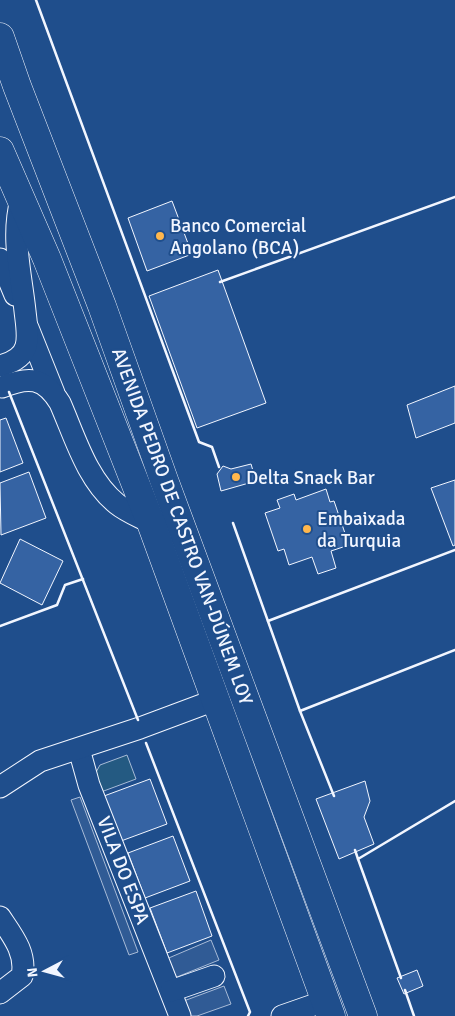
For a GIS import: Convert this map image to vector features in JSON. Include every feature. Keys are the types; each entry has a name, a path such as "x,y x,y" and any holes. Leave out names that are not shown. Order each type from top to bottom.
{"highway":[{"name":"AVENIDA PEDRO DE CASTRO VAN-DÚNEM LOY","path":"0,37 20,95 102,306 363,1016"},
{"name":"AVENIDA PEDRO DE CASTRO VAN-DÚNEM LOY","path":"3,166 22,200 151,523 328,1009"}],"street":[{"path":"22,200 16,220 16,242 27,344 18,358 1,376 16,381 31,380 44,384 54,393"},
{"path":"0,259 54,393 93,475 104,492 118,505 151,523"},
{"path":"0,787 40,761 79,749 215,700"},
{"name":"VILA DO ESPA","path":"79,749 89,785 180,1016"},
{"path":"0,916 17,943 24,967 22,976 0,993"},
{"path":"171,992 214,976"},
{"path":"282,1016 328,1009"}],"shaded area":[{"path":"127,755 136,779 101,792 95,774 100,765"},
{"path":"80,797 138,952 129,955 71,800"},
{"path":"211,940 219,960 172,979 164,960"},
{"path":"224,986 231,1004 197,1016 186,1016 181,1002"}],"building":[{"name":"Banco Comercial Angolano (BCA)","path":"172,201 192,254 147,271 128,218"},
{"path":"218,270 266,403 197,428 149,296"},
{"path":"455,386 455,423 416,438 407,405"},
{"path":"6,418 23,463 0,472 0,420"},
{"name":"Delta Snack Bar","path":"251,464 256,481 221,491 217,474 223,466 231,469"},
{"path":"29,472 46,518 1,535 0,483"},
{"path":"455,480 455,545 453,546 431,488"},
{"name":"Embaixada da Turquia","path":"326,489 330,502 334,501 349,545 331,551 336,568 318,574 312,557 289,565 284,549 278,551 265,513 280,508 277,500 294,494 296,500"},
{"path":"20,539 63,561 42,605 0,583"},
{"path":"150,779 167,824 121,841 104,796"},
{"path":"365,781 370,801 364,817 374,844 339,859 316,799"},
{"path":"173,836 190,881 145,898 128,853"},
{"path":"196,891 212,936 167,953 150,908"},
{"path":"417,970 423,986 404,994 397,978"}],"wall":[{"path":"36,0 199,442 212,447 219,467"},
{"path":"220,282 455,197"},
{"path":"9,392 138,720"},
{"path":"233,523 300,711 334,796"},
{"path":"268,621 455,550"},
{"path":"0,626 57,605 65,585 83,579"},
{"path":"300,711 455,650"},
{"path":"146,743 250,1012 248,1016"},
{"path":"355,850 358,859 455,801"},
{"path":"358,859 401,978"},
{"path":"405,990 414,1016"}],"place":[{"name":"Banco Comercial Angolano (BCA)","path":"160,236"},
{"name":"Delta Snack Bar","path":"236,477"},
{"name":"Embaixada da Turquia","path":"307,529"}]}
